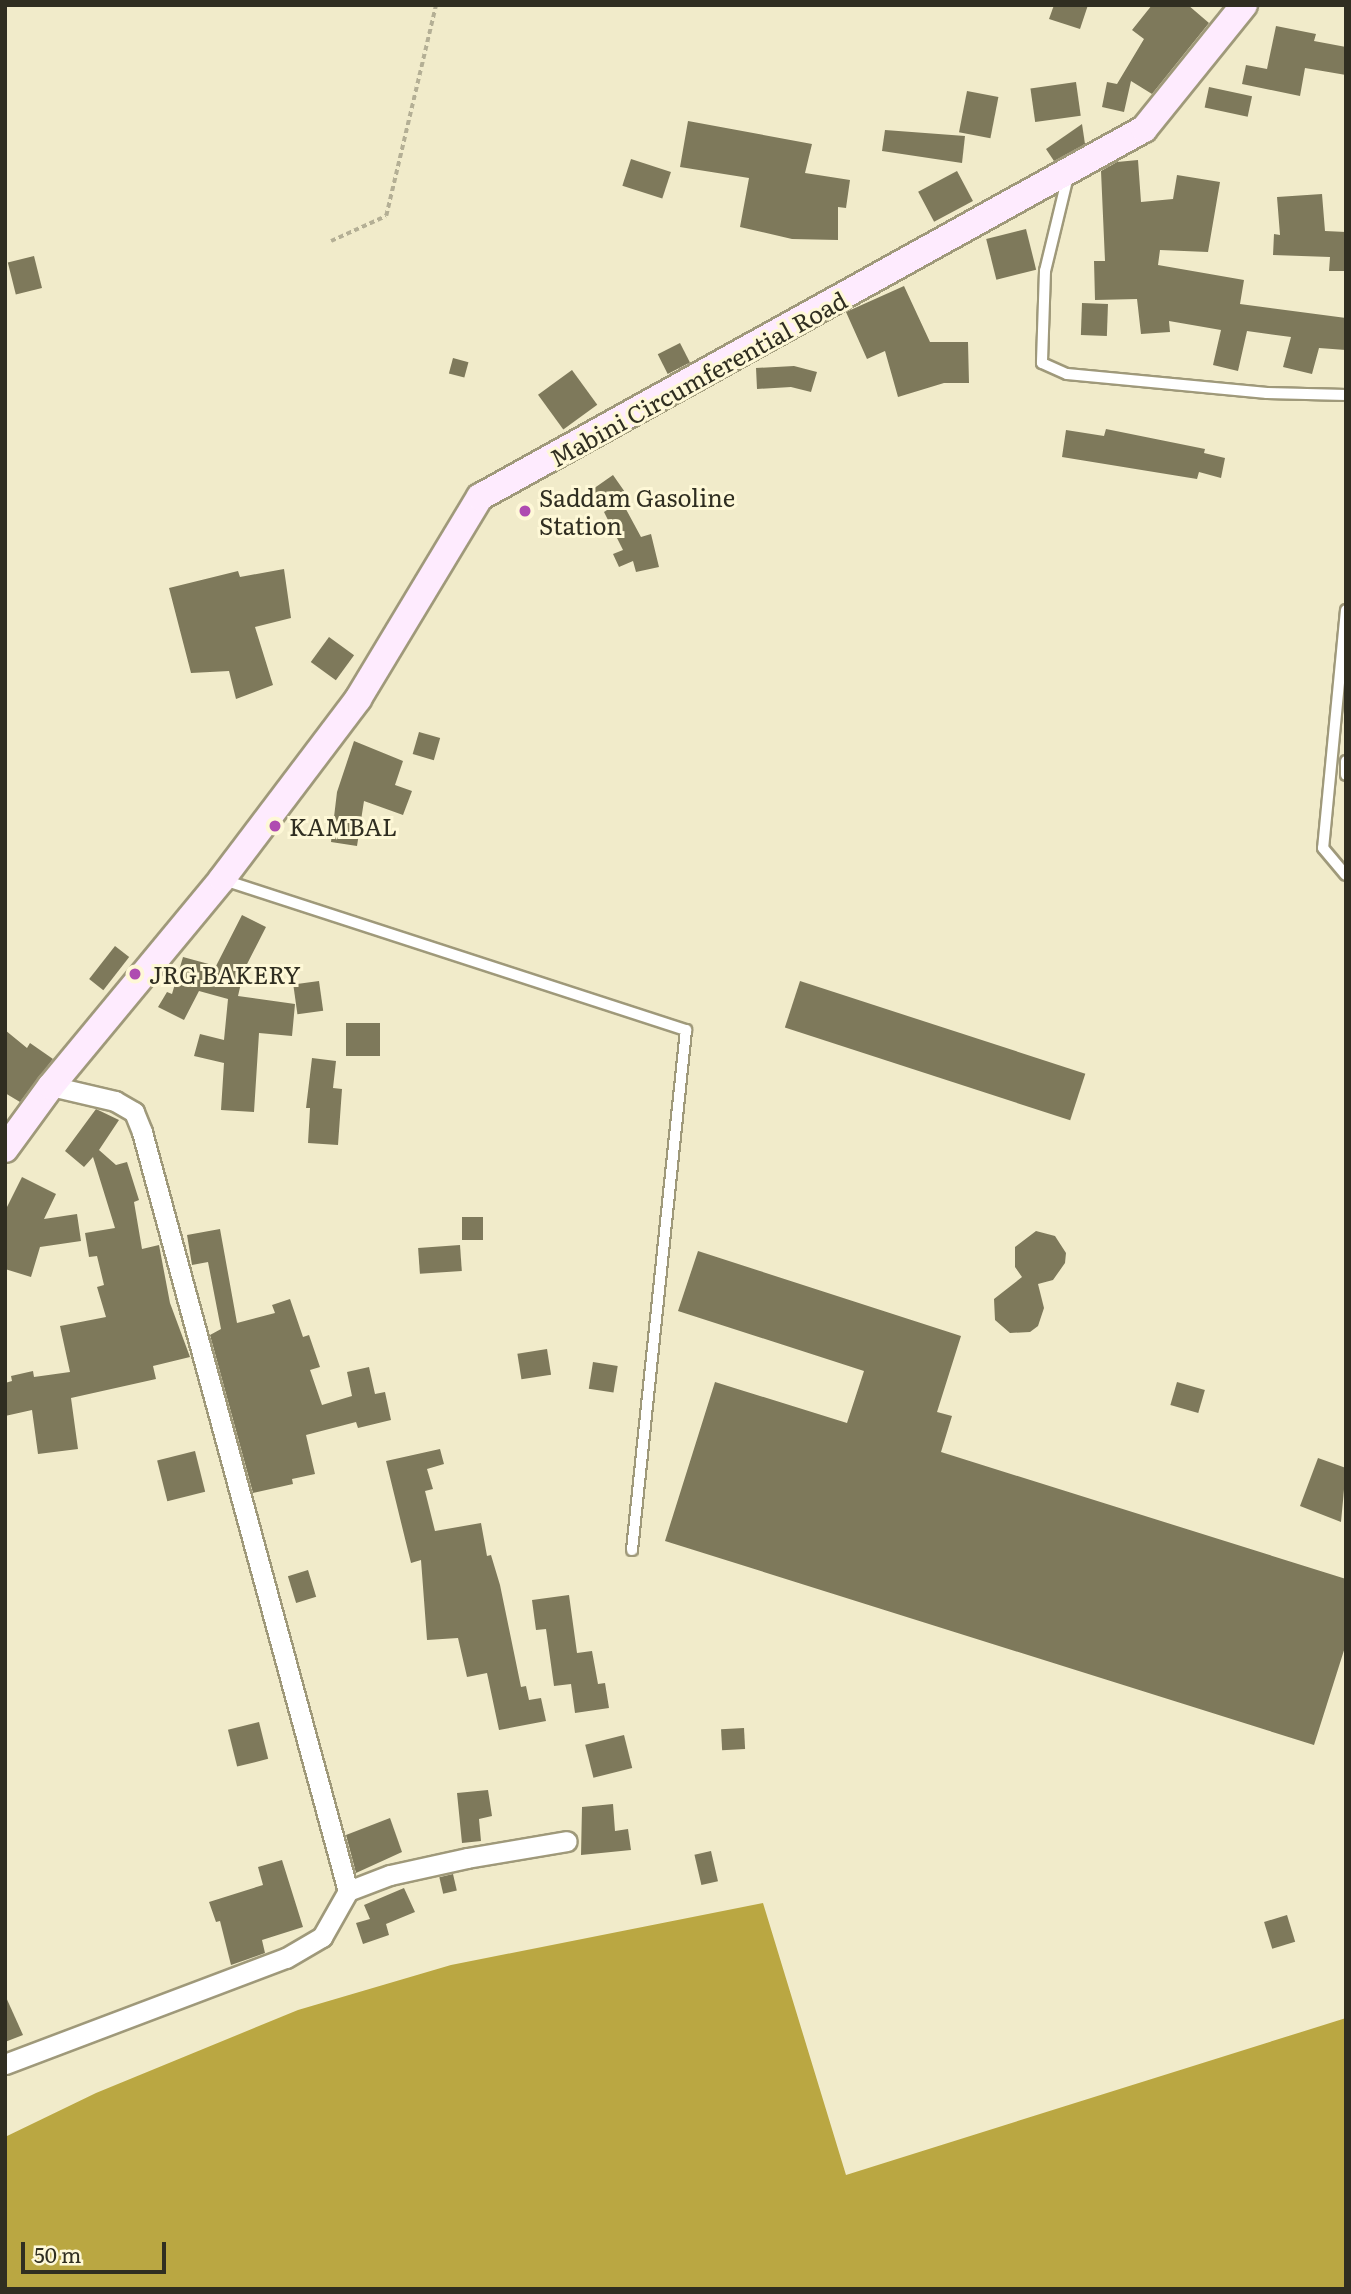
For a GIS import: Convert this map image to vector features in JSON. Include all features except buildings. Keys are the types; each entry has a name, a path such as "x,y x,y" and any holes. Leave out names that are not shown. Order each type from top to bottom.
{"main road":[{"name":"Mabini Circumferential Road","path":"5,1149 51,1086 222,879 358,699 480,497 1069,174 1144,129 1237,19 1244,5"}],"street":[{"path":"51,1086 115,1101 134,1112 142,1132 348,1891"},
{"path":"5,2064 286,1958 322,1937 348,1891 390,1875 467,1857 567,1841"}],"lane":[{"path":"1069,174 1045,271 1042,363 1067,374 1267,393 1346,394"},
{"path":"1346,610 1322,848 1346,875"},
{"path":"1346,761 1346,775"},
{"path":"222,879 686,1030 632,1550"}],"path":[{"path":"331,241 386,216 436,5"}],"shaded area":[{"path":"763,1903 846,2175 1346,2018 1346,2289 5,2289 5,2137 96,2093 298,2010 451,1965"}],"place":[{"name":"Saddam Gasoline Station","path":"525,511"},
{"name":"KAMBAL","path":"275,826"},
{"name":"JRG BAKERY","path":"135,974"}]}
